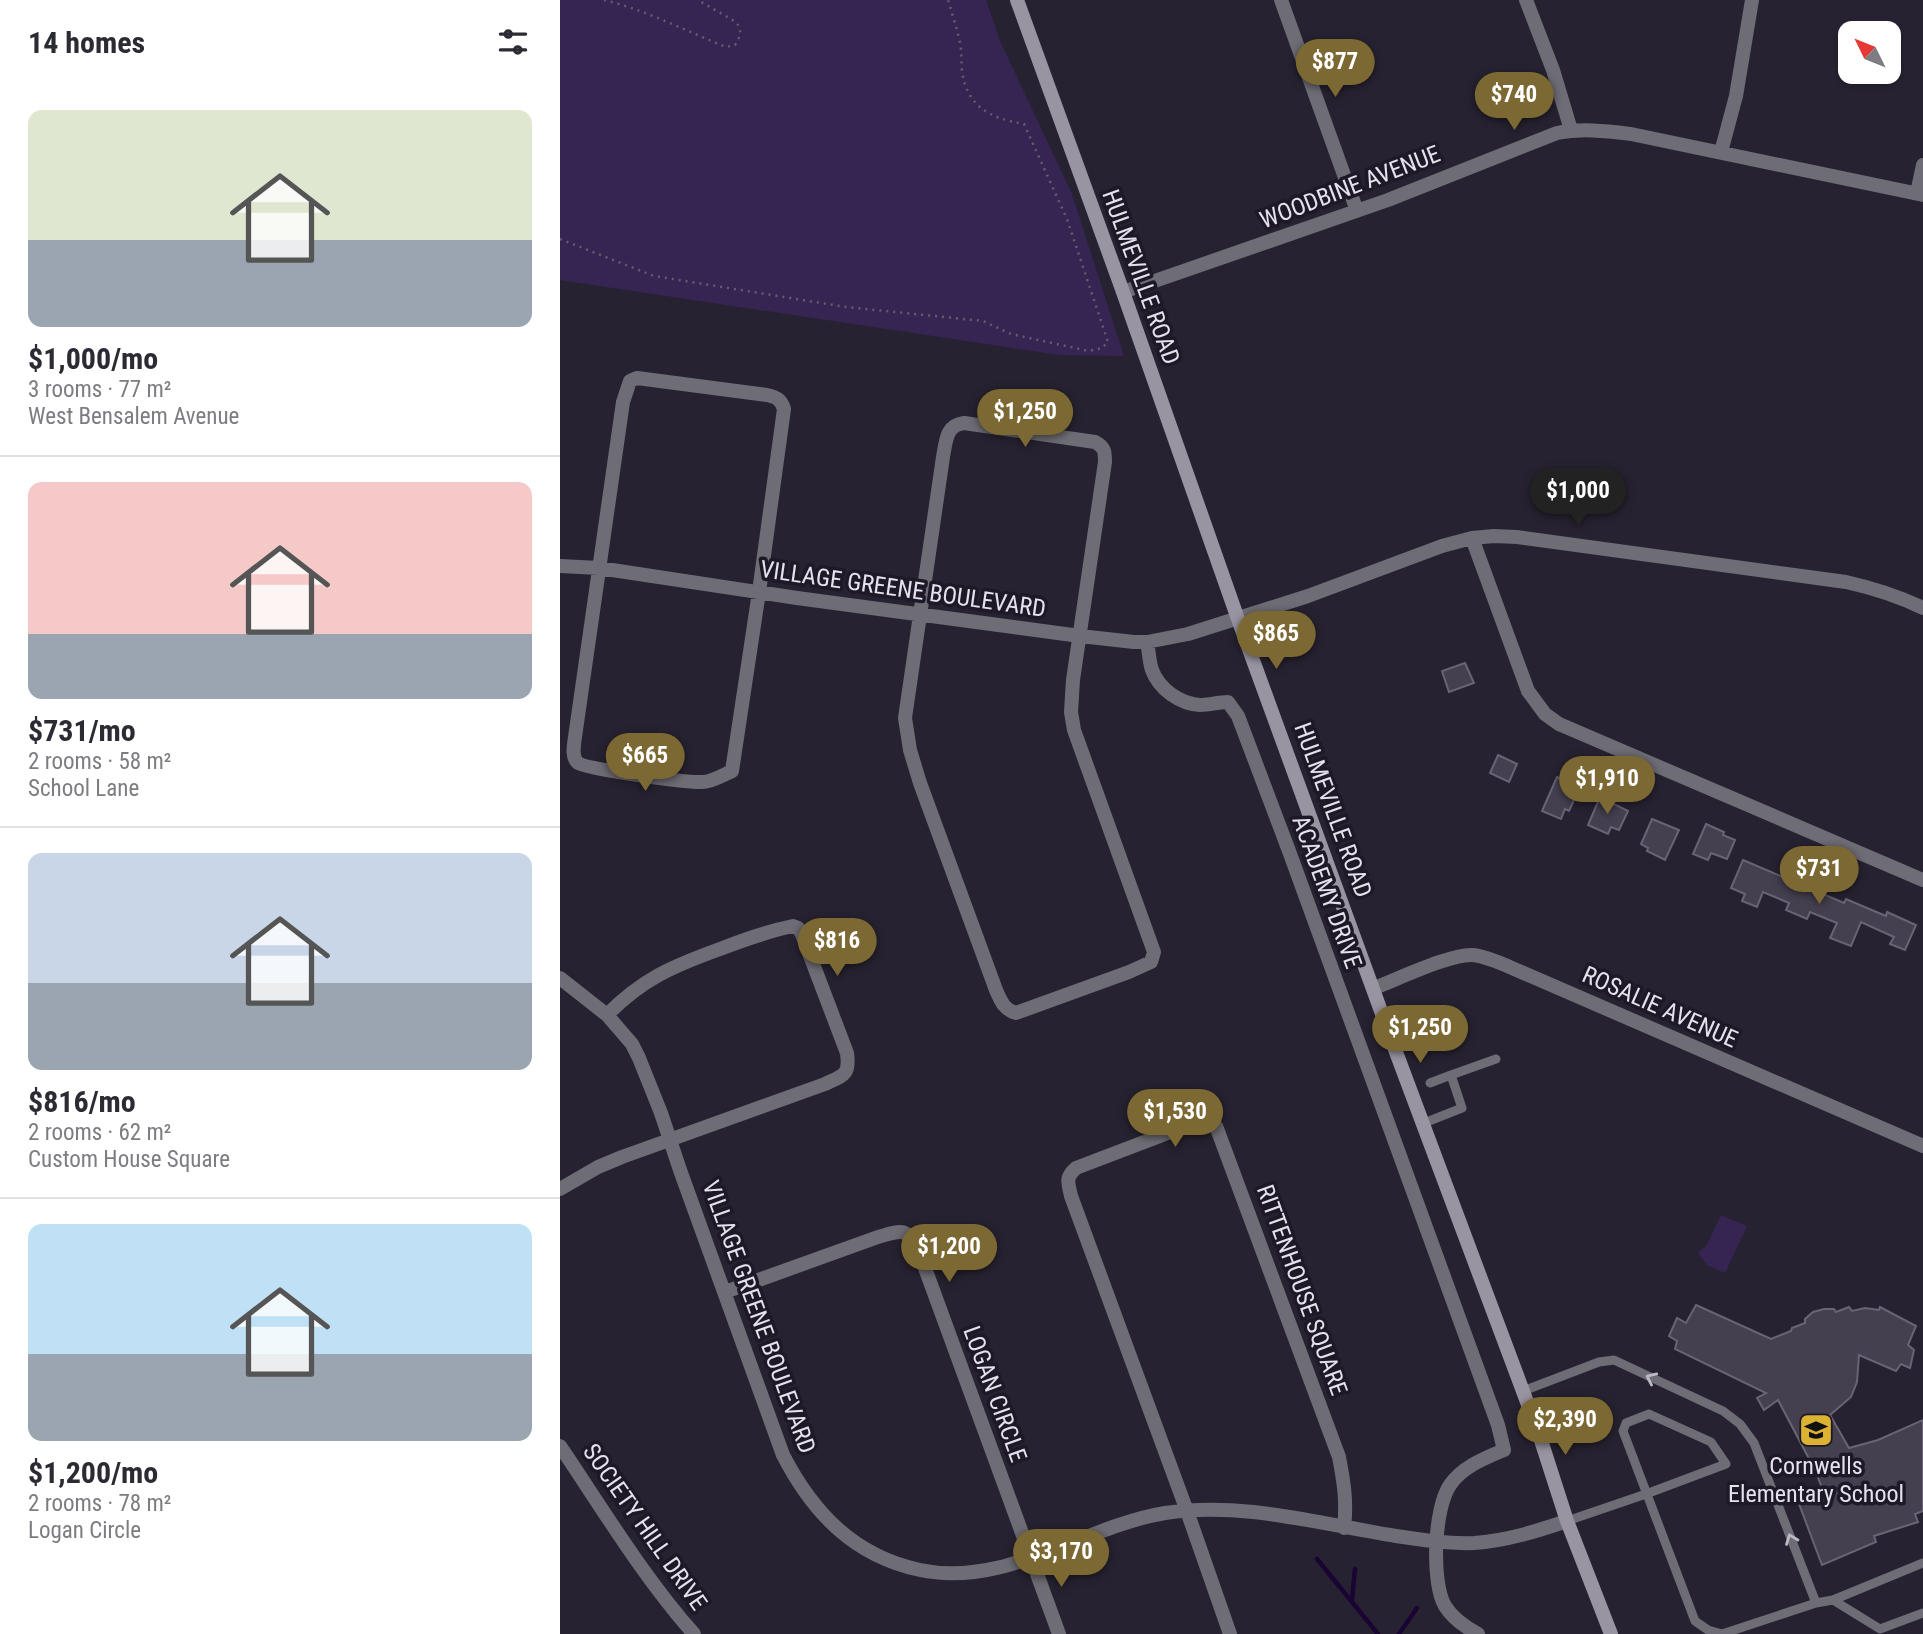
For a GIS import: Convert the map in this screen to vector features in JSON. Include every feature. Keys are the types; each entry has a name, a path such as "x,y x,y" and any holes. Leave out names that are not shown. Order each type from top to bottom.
{"main road":[{"name":"HULMEVILLE ROAD","path":"1017,0 1238,619 1523,1391 1567,1521 1611,1634"}],"street":[{"path":"1281,0 1357,211"},
{"path":"1526,0 1553,71 1571,131"},
{"path":"1721,152 1736,96 1752,0"},
{"name":"WOODBINE AVENUE","path":"1123,292 1357,211 1557,133 1571,131 1601,130 1631,134 1920,194"},
{"path":"1920,194 1923,165"},
{"path":"644,378 767,395 782,402 784,409 732,771 705,783 600,769 577,762 574,753 599,568 623,402 630,381 644,378"},
{"path":"964,423 1102,445 1105,462 1071,697 1074,730 1150,938 1154,952 1151,962 1016,1013 1008,1011 1004,1006 910,750 905,718 920,614 950,428 964,423"},
{"name":"VILLAGE GREENE BOULEVARD","path":"560,566 599,568 1080,636 1147,642 1188,634 1238,619 1442,546 1472,538 1494,536 1846,582 1897,596 1923,608"},
{"path":"1472,538 1528,691 1545,714 1559,723 1923,880"},
{"name":"ACADEMY DRIVE","path":"1147,642 1153,673 1173,696 1196,705 1228,702 1238,716 1498,1425 1504,1450 1470,1467 1451,1484 1440,1509 1438,1542"},
{"path":"560,1189 598,1167 825,1084 844,1076 847,1071 847,1053 801,932 793,926 677,964 633,991 607,1015"},
{"name":"ROSALIE AVENUE","path":"1374,988 1446,960 1465,955 1486,958 1923,1146"},
{"name":"VILLAGE GREENE BOULEVARD","path":"560,978 607,1015 635,1051 662,1113 783,1455 795,1478 823,1516 845,1536 883,1558 936,1572 984,1571 1133,1521 1187,1511 1245,1511 1438,1542 1475,1543 1528,1534 1567,1521"},
{"name":"RITTENHOUSE SQUARE","path":"1187,1511 1071,1196 1068,1179 1069,1174 1076,1168 1092,1160 1208,1120 1216,1126 1226,1148 1339,1457 1345,1487 1344,1528"},
{"name":"LOGAN CIRCLE","path":"725,1292 878,1237 898,1231 911,1236 1059,1634"},
{"name":"SOCIETY HILL DRIVE","path":"560,1446 644,1569 694,1634"},
{"path":"1187,1511 1230,1634"},
{"path":"1438,1542 1436,1572 1444,1605 1453,1617 1478,1634"}],"lane":[{"path":"1430,1083 1496,1059"},
{"path":"1424,1123 1462,1108 1451,1075"},
{"path":"1523,1391 1599,1362 1614,1360 1723,1411 1740,1424 1754,1443 1816,1603"},
{"path":"1567,1521 1646,1494 1726,1464 1710,1443 1649,1414 1626,1423 1623,1427 1646,1494 1695,1621 1708,1630 1722,1634 1816,1603 1833,1600 1923,1563"},
{"path":"1833,1600 1880,1629 1923,1613"}],"path":[{"path":"604,0 644,12 726,47 735,45 740,36 740,26 698,0"},
{"path":"560,239 654,276 846,307 983,321 1010,334 1029,339 1089,351 1102,348 1108,342 1068,219 1024,124 1012,122 982,109 969,96 963,74 960,44 948,0"}],"shaded area":[{"path":"560,0 986,0 1000,41 1072,194 1124,356 1059,355 560,280"},
{"path":"1721,1215 1747,1226 1725,1273 1707,1265 1698,1253 1707,1245"}],"building":[{"path":"1465,663 1474,683 1449,692 1442,671"},
{"path":"1498,755 1517,764 1509,782 1490,773"},
{"path":"1557,777 1580,787 1569,811 1565,809 1561,819 1542,811"},
{"path":"1600,797 1628,811 1619,830 1611,827 1608,834 1588,825"},
{"path":"1652,819 1679,830 1665,860 1647,851 1648,848 1641,844"},
{"path":"1706,824 1735,840 1727,859 1711,853 1708,860 1693,854"},
{"path":"1743,860 1844,903 1846,899 1916,925 1905,950 1890,944 1894,937 1861,922 1851,946 1830,938 1837,923 1810,912 1807,919 1786,910 1789,903 1763,892 1757,907 1742,901 1745,894 1731,888"},
{"name":"Cornwells Elementary School","path":"1696,1305 1771,1339 1791,1331 1792,1328 1805,1323 1805,1319 1813,1312 1824,1309 1834,1309 1836,1312 1849,1307 1852,1311 1865,1308 1879,1310 1880,1307 1916,1326 1908,1345 1914,1350 1910,1368 1901,1364 1896,1371 1859,1355 1857,1382 1851,1397 1830,1415 1849,1448 1878,1440 1923,1420 1923,1511 1915,1514 1918,1522 1874,1536 1876,1542 1822,1565 1799,1504 1825,1496 1815,1470 1778,1400 1764,1410 1757,1398 1766,1393 1675,1349 1677,1341 1669,1336 1677,1318 1686,1323"}],"waterway":[{"path":"1317,1559 1378,1634"},
{"path":"1352,1600 1355,1569"},
{"path":"1399,1634 1417,1608"}],"place":[{"name":"Cornwells Elementary School","path":"1816,1430"}]}
